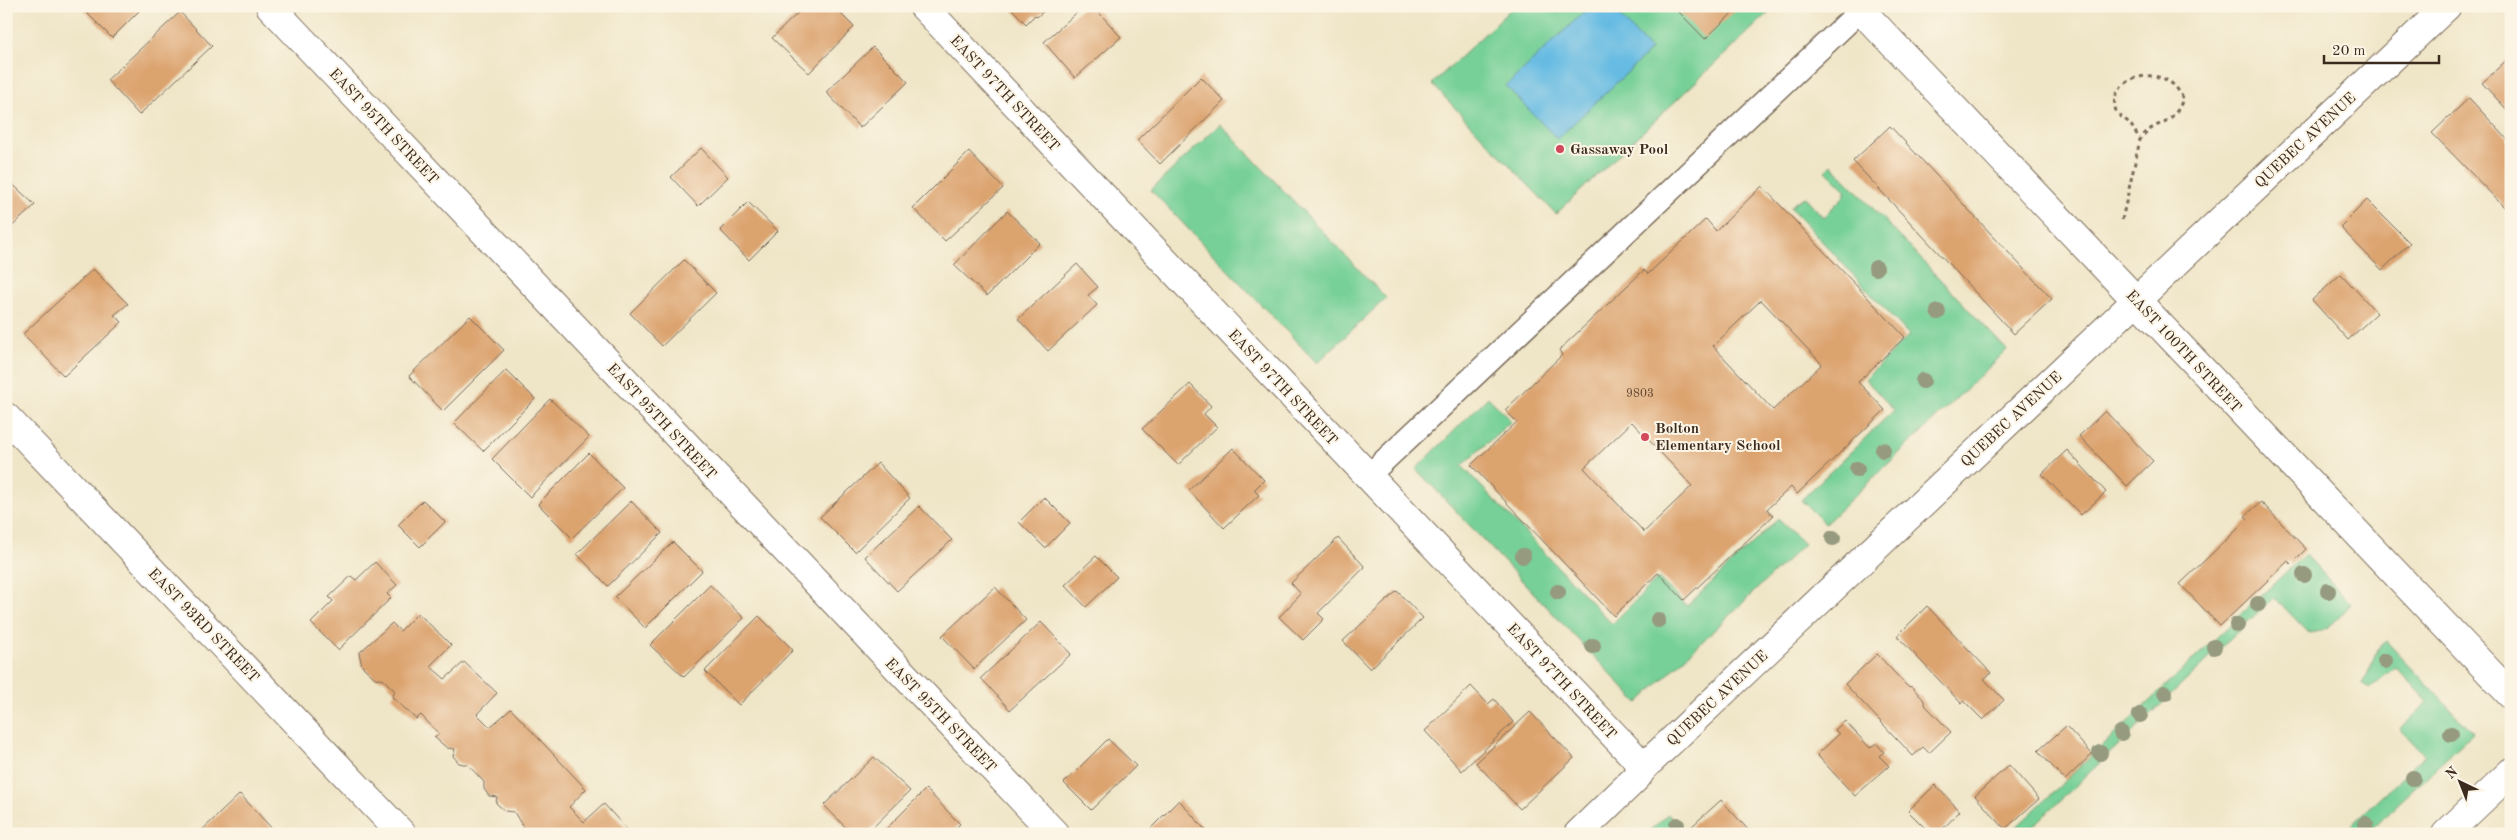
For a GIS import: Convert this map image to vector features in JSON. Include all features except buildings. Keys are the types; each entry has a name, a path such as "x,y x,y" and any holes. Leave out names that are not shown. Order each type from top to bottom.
{"street":[{"name":"EAST 95TH STREET","path":"270,6 1055,834"},
{"name":"EAST 97TH STREET","path":"923,6 1644,768"},
{"name":"QUEBEC AVENUE","path":"1578,834 1644,768 2447,6"},
{"name":"EAST 100TH STREET","path":"1859,8 2511,695"},
{"name":"EAST 93RD STREET","path":"6,417 402,834"},
{"path":"2446,834 2511,772"}],"lane":[{"path":"1368,476 1859,8"}],"path":[{"path":"2122,220 2140,140 2145,132 2169,121 2178,111 2183,99 2179,90 2168,79 2142,76 2126,83 2118,90 2115,104 2116,113 2135,129 2140,140"}],"green space":[{"name":"Gassaway Pool","path":"1514,6 1776,6 1556,214 1432,84"},
{"path":"1220,124 1386,298 1317,363 1151,190"},
{"path":"1831,164 2007,350 1825,524 1801,500 1894,410 1865,379 1909,335 1791,208 1795,202 1805,197 1823,217 1845,195 1845,190 1826,171"},
{"path":"1488,397 1511,421 1462,466 1612,624 1658,578 1687,606 1778,519 1804,544 1638,703 1416,469"},
{"path":"2305,554 2351,604 2337,619 2322,630 2309,633 2274,597 2025,834 2009,834"},
{"path":"2386,641 2473,733 2366,834 2342,834 2425,755 2400,729 2428,702 2395,667 2369,689 2363,684 2380,646"},
{"path":"1668,814 1685,834 1646,834"}],"water":[{"path":"1590,6 1610,6 1651,50 1557,139 1506,86"}],"place":[{"name":"Gassaway Pool","path":"1560,149"},
{"name":"Bolton Elementary School","path":"1645,437"}]}
